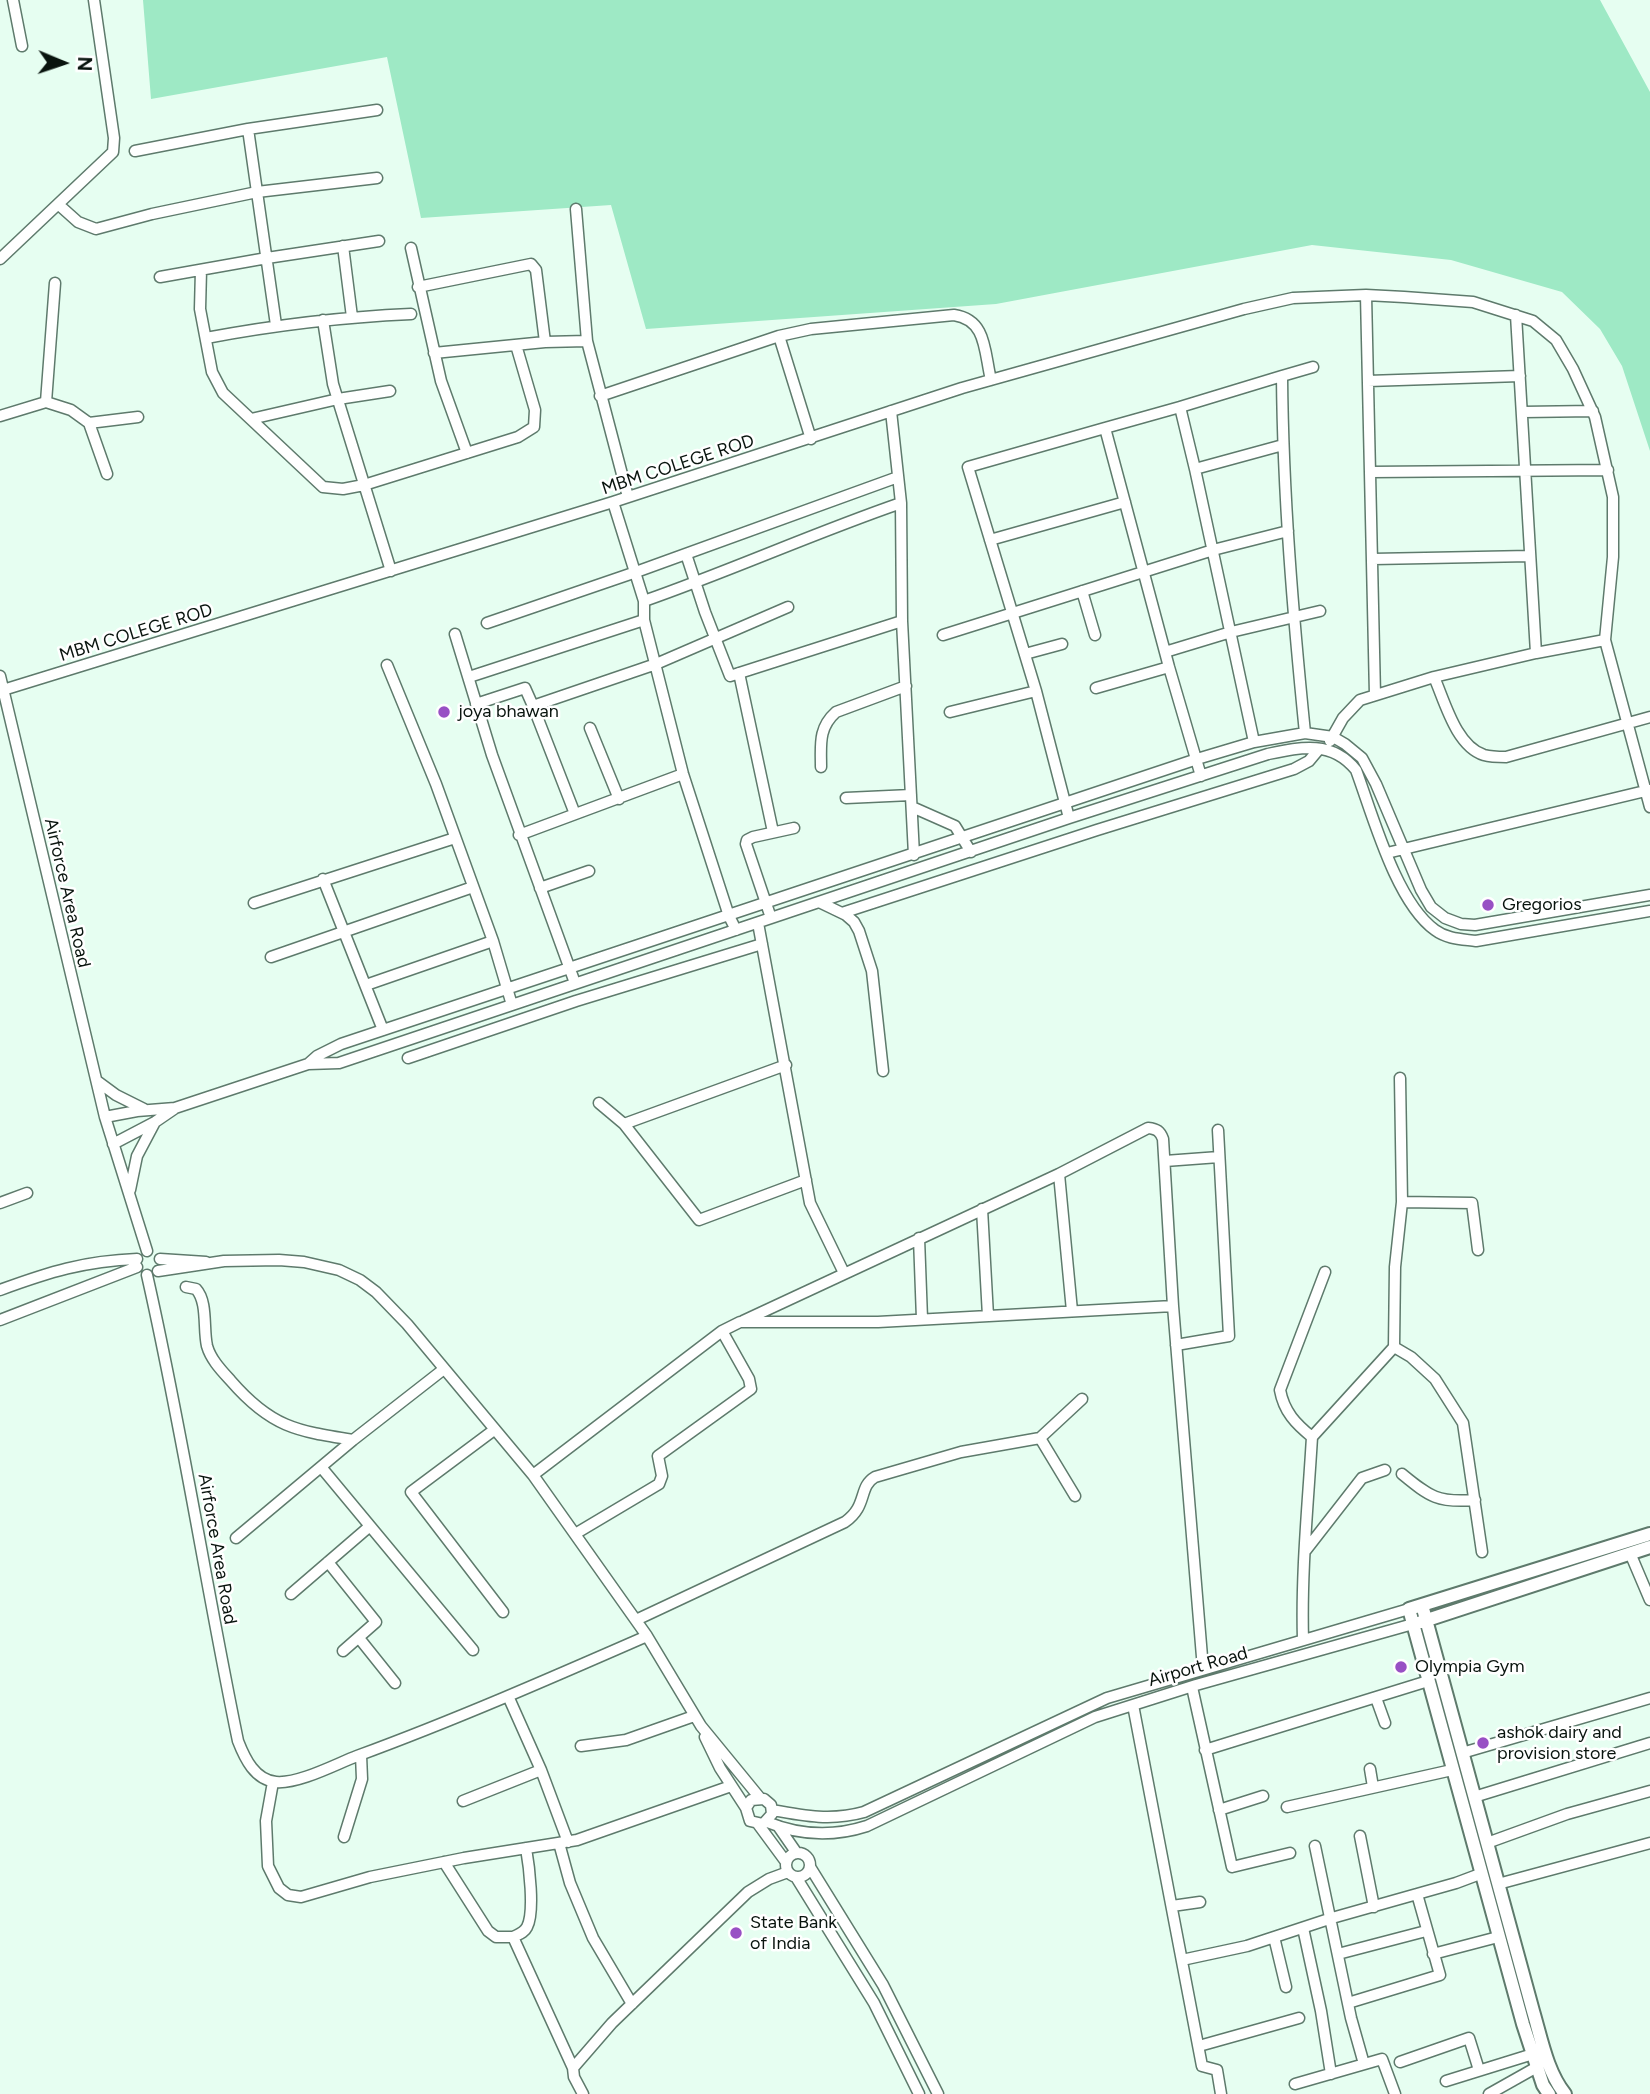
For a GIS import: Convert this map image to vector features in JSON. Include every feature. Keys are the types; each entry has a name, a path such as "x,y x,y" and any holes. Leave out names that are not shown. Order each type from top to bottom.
{"main road":[{"name":"Airport Road","path":"1416,1607 1650,1534"},
{"name":"Airport Road","path":"1420,1622 1650,1547"},
{"path":"1416,1607 1462,1753 1548,2060 1565,2094"},
{"path":"1420,1622 1428,1681 1480,1874 1535,2060 1549,2094"}],"street":[{"path":"13,0 22,46"},
{"path":"0,259 113,152 114,138 94,0"},
{"path":"135,152 248,129 377,110"},
{"path":"248,129 276,325"},
{"path":"59,205 78,222 96,229 257,192 377,178"},
{"path":"576,209 587,341 628,497"},
{"path":"160,277 379,241"},
{"path":"344,246 352,317"},
{"path":"411,248 442,381 467,453"},
{"path":"418,287 531,264 536,270 545,342"},
{"path":"201,270 200,309 212,372 217,383 223,393 323,488 343,489 363,485 517,437 534,427 535,410 516,345"},
{"path":"46,402 55,284"},
{"path":"1366,295 1375,695"},
{"name":"MBM COLEGE ROD","path":"4,690 613,502 991,380 1244,309 1293,298 1366,295 1473,302 1532,321 1556,340 1592,411 1608,470 1615,525 1605,640 1626,722 1648,790 1650,807"},
{"path":"206,338 276,325 411,314"},
{"path":"600,396 779,336 811,329 954,315 968,317 978,327 991,380"},
{"path":"1516,315 1536,653"},
{"path":"323,320 338,399 391,571"},
{"path":"779,336 811,439"},
{"path":"435,353 545,342 587,341"},
{"path":"1069,818 1036,691 968,467 1313,367"},
{"path":"1282,376 1283,445 1293,617 1305,733"},
{"path":"1368,381 1520,376"},
{"path":"251,419 338,399 390,391"},
{"path":"0,416 46,402 71,410 89,423 107,474"},
{"path":"1180,407 1254,742"},
{"path":"891,411 901,503 902,621 914,855"},
{"path":"1523,412 1592,411"},
{"path":"89,423 138,417"},
{"path":"1105,428 1168,667 1202,776"},
{"path":"1195,469 1283,445"},
{"path":"1371,472 1608,470"},
{"path":"487,623 898,477"},
{"path":"613,502 644,601 644,620 683,774 729,916 736,930"},
{"path":"990,540 1125,502"},
{"path":"644,601 828,528 901,503"},
{"path":"943,635 1213,550 1288,531"},
{"path":"686,554 694,583 730,676 902,621"},
{"path":"1373,559 1530,556"},
{"path":"1082,591 1096,635"},
{"path":"533,706 656,664 789,607"},
{"path":"1165,652 1231,632 1320,611"},
{"path":"469,677 644,620"},
{"path":"455,634 519,835 569,968 576,1001"},
{"path":"842,914 1294,769 1309,761 1322,749 1333,737 1350,708 1360,700 1434,677 1605,640"},
{"path":"1025,654 1062,644"},
{"path":"387,664 436,784 493,941 505,989 512,1005"},
{"path":"1096,688 1168,667"},
{"path":"739,673 773,832"},
{"name":"Airforce Area Road","path":"0,676 105,1117 146,1251"},
{"path":"1434,677 1458,731 1470,747 1482,754 1506,757 1650,716"},
{"path":"821,767 820,734 835,712 906,686"},
{"path":"476,704 525,688 575,814"},
{"path":"950,712 1036,691"},
{"path":"590,728 619,799"},
{"path":"308,1064 317,1056 341,1044 1197,759 1254,742 1305,733 1333,737 1362,758 1431,907 1445,918 1461,924 1475,925 1650,895"},
{"path":"105,1117 175,1108 308,1064 338,1063 1069,818 1268,754 1306,748 1339,754 1356,771 1405,896 1418,915 1436,931 1452,939 1476,941 1650,911"},
{"path":"519,835 683,774"},
{"path":"1161,789 1167,808"},
{"path":"1387,853 1648,790"},
{"path":"846,798 911,795"},
{"path":"912,807 955,826 971,852"},
{"path":"771,918 746,844 747,840 794,828"},
{"path":"254,903 455,838"},
{"path":"540,888 589,871"},
{"path":"323,879 383,1030"},
{"path":"271,957 473,887"},
{"path":"819,902 854,922 859,931 872,971 883,1070"},
{"path":"758,923 810,1203 844,1273"},
{"path":"366,985 493,941"},
{"path":"408,1058 576,1001 762,944"},
{"path":"624,1124 786,1065"},
{"path":"1303,1640 1301,1584 1306,1550 1312,1437 1394,1347 1395,1267 1402,1202 1401,1078"},
{"path":"96,1081 129,1103 148,1110"},
{"path":"599,1103 624,1124 699,1220 806,1180"},
{"path":"113,1144 175,1108"},
{"path":"129,1195 137,1156 155,1122"},
{"path":"533,1475 722,1331 1059,1174 1148,1128 1155,1129 1160,1132 1165,1161 1173,1306 1203,1669"},
{"path":"1176,1345 1229,1336 1218,1130"},
{"path":"1165,1161 1219,1157"},
{"path":"1059,1174 1072,1311"},
{"path":"0,1203 27,1193"},
{"path":"1402,1202 1472,1203 1478,1250"},
{"path":"982,1209 988,1316"},
{"path":"919,1238 922,1320"},
{"path":"0,1320 137,1263 146,1251 155,1252 160,1259 158,1271"},
{"path":"160,1259 304,1262 326,1266 360,1280 376,1292 407,1324 533,1475 647,1636 694,1716 760,1798 768,1802 772,1810 763,1823"},
{"path":"0,1290 54,1270 101,1260 137,1263 147,1275 210,1262"},
{"path":"1312,1437 1294,1422 1283,1404 1280,1390 1325,1272"},
{"name":"Airforce Area Road","path":"147,1275 167,1368 205,1581 239,1741 244,1757 251,1767 273,1782"},
{"path":"186,1287 196,1289 201,1297 211,1356 246,1398 265,1415 281,1424 300,1431 353,1440"},
{"path":"740,1322 922,1320 1173,1306"},
{"path":"575,1534 659,1484 662,1476 657,1456 751,1389 749,1379 722,1331"},
{"path":"1394,1347 1411,1357 1435,1379 1463,1423 1482,1552"},
{"path":"236,1538 353,1440 444,1369"},
{"path":"636,1620 845,1522 854,1516 860,1507 864,1487 875,1477 961,1452 1040,1437 1082,1399"},
{"path":"495,1430 411,1492 503,1612"},
{"path":"1040,1437 1075,1496"},
{"path":"321,1467 473,1650"},
{"path":"1306,1550 1362,1478 1385,1470"},
{"path":"1402,1474 1426,1493 1448,1502 1475,1500"},
{"path":"291,1594 370,1526"},
{"path":"1630,1553 1650,1600"},
{"path":"328,1562 376,1622 343,1651"},
{"name":"Airport Road","path":"772,1810 831,1818 864,1811 1107,1698 1416,1607"},
{"name":"Airport Road","path":"763,1823 820,1834 849,1832 867,1826 1095,1717 1192,1686 1420,1622"},
{"path":"647,1636 428,1730 306,1776 273,1782 266,1821 268,1866 279,1888 288,1895 301,1897 370,1877 563,1842 657,1813 731,1786"},
{"path":"359,1638 395,1683"},
{"path":"1205,1750 1428,1681"},
{"path":"1192,1686 1232,1867 1290,1853"},
{"path":"508,1696 541,1770 563,1842 570,1883 593,1938 632,2004"},
{"path":"1376,1698 1385,1723"},
{"path":"1462,1753 1650,1698"},
{"path":"1133,1705 1202,2066 1217,2070 1221,2094"},
{"path":"581,1746 626,1740 694,1716"},
{"path":"702,1726 714,1758 746,1808 750,1821 763,1823"},
{"path":"1474,1797 1650,1743"},
{"path":"344,1837 362,1779 360,1755"},
{"path":"1370,1769 1373,1787"},
{"path":"463,1801 541,1770"},
{"path":"1287,1807 1452,1770"},
{"path":"1487,1843 1567,1814 1650,1791"},
{"path":"1219,1810 1263,1796"},
{"path":"746,1808 751,1800 760,1798"},
{"path":"763,1823 874,2004 919,2094"},
{"path":"778,1826 796,1852"},
{"path":"1360,1836 1374,1908"},
{"path":"1498,1885 1650,1843"},
{"path":"1315,1846 1348,2003 1364,2064"},
{"path":"444,1862 488,1931 496,1937 513,1937 523,1932 528,1922 530,1881 526,1847"},
{"path":"790,1870 788,1857 801,1852 809,1858 810,1867 883,1985 937,2094"},
{"path":"573,2068 632,2004 748,1892 790,1870 805,1875 810,1867"},
{"path":"1182,1960 1247,1946 1480,1874"},
{"path":"1348,2003 1440,1975 1417,1894"},
{"path":"1172,1906 1200,1902"},
{"path":"1303,1928 1331,2074"},
{"path":"1338,1954 1426,1931"},
{"path":"513,1937 583,2094"},
{"path":"1274,1937 1286,1987"},
{"path":"1433,1954 1498,1937"},
{"path":"1199,2046 1299,2018"},
{"path":"1400,2062 1469,2038 1479,2070"},
{"path":"1295,2084 1382,2059 1395,2094"},
{"path":"1446,2081 1479,2070 1535,2060"},
{"path":"1489,2094 1535,2060"}],"green space":[{"path":"143,0 1600,0 1650,92 1650,451 1622,366 1600,329 1562,292 1451,260 1312,245 996,304 646,329 611,205 421,218 387,57 151,99"}],"place":[{"name":"joya bhawan","path":"444,712"},
{"name":"Gregorios","path":"1488,905"},
{"name":"Olympia Gym","path":"1401,1667"},
{"name":"ashok dairy and provision store","path":"1483,1743"},
{"name":"State Bank of India","path":"736,1933"}]}
